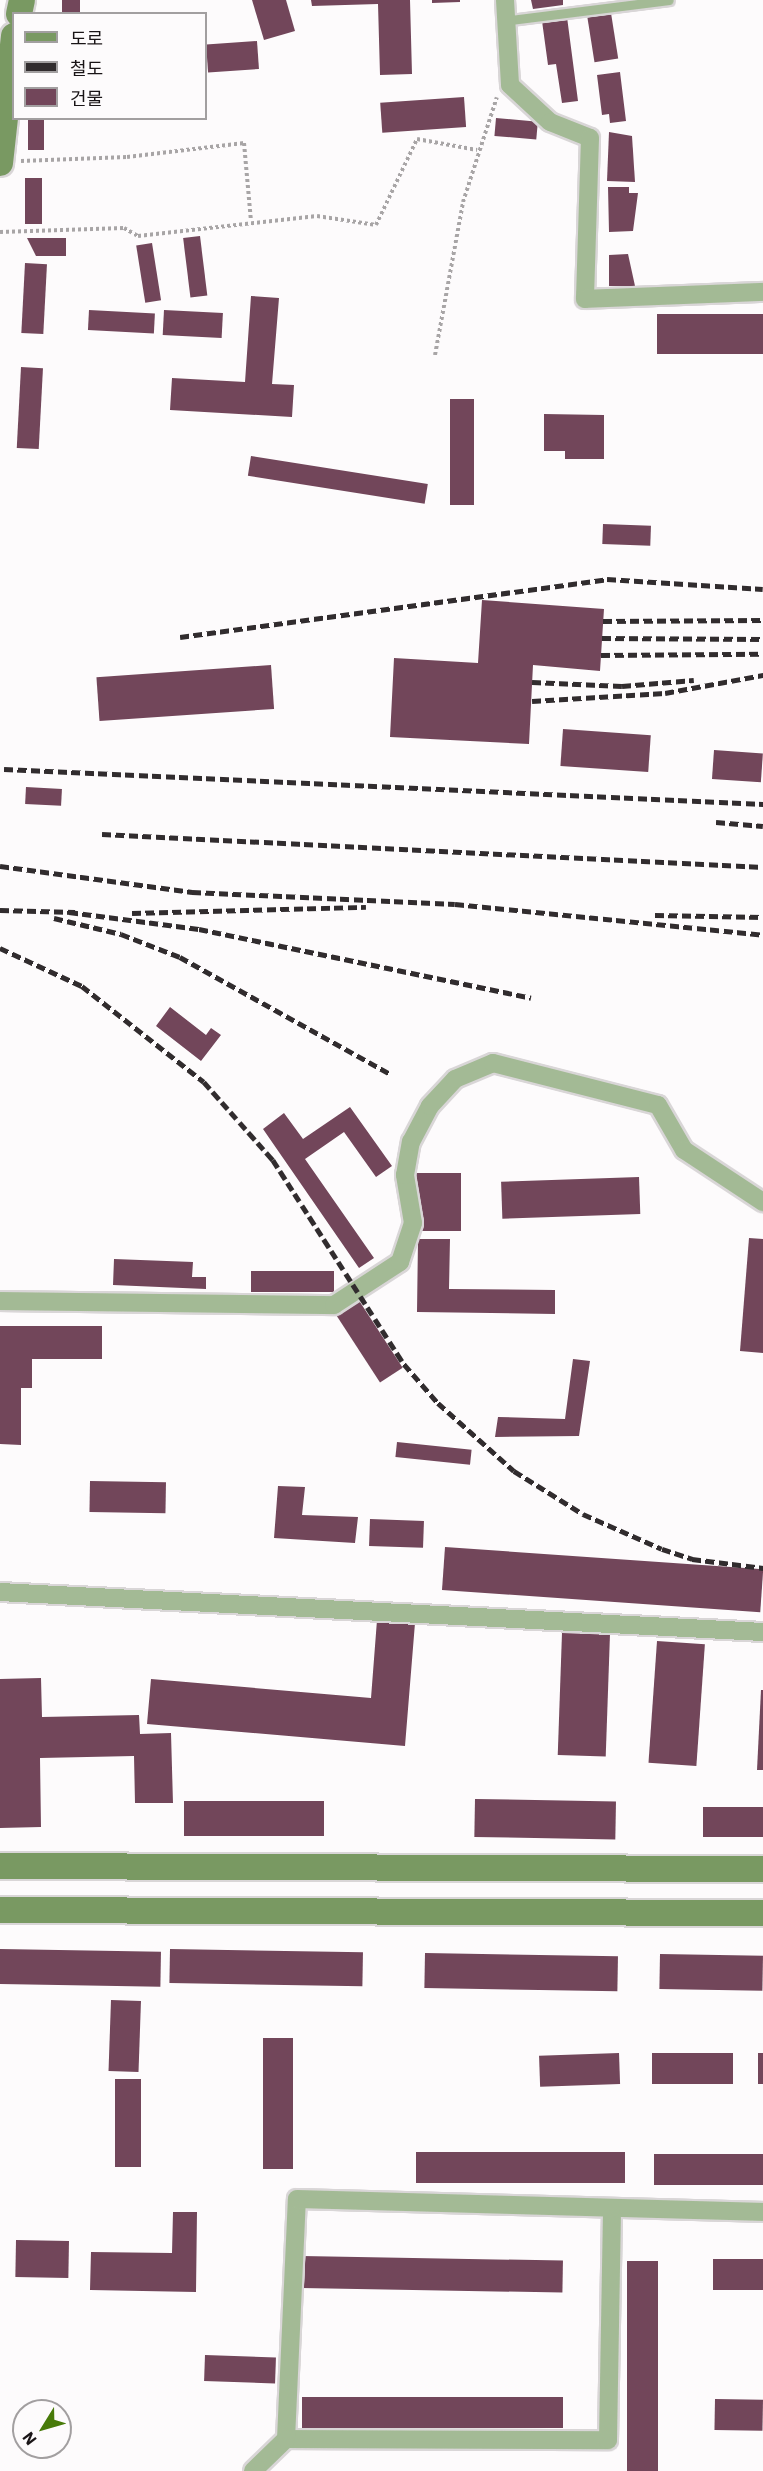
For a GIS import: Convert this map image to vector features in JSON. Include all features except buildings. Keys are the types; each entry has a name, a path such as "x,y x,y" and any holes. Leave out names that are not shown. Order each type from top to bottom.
{"main road":[{"path":"0,162 12,54"},
{"path":"0,1866 763,1869"},
{"path":"0,1910 763,1913"}],"street":[{"path":"505,0 503,21 510,85 550,122 590,138 585,299 763,292"},
{"path":"0,1301 334,1305 400,1262 413,1223 405,1175 411,1142 430,1106 454,1079 493,1063 658,1105 684,1150 763,1202"},
{"path":"0,1592 763,1632"},
{"path":"254,2471 286,2439 297,2199 763,2212"},
{"path":"286,2439 608,2440 612,2208"}],"lane":[{"path":"503,21 669,0"}],"path":[{"path":"435,354 477,150 493,101 510,85"},
{"path":"0,232 124,228 138,236 251,221 317,216 376,225 417,139 477,150"},
{"path":"0,162 127,157 244,142 251,221"}],"railway":[{"path":"180,637 607,579 763,589"},
{"path":"603,621 763,620"},
{"path":"602,638 763,639"},
{"path":"601,655 763,654"},
{"path":"532,701 665,693 763,675"},
{"path":"532,682 622,686 694,680"},
{"path":"4,769 763,804"},
{"path":"716,822 763,826"},
{"path":"102,834 763,867"},
{"path":"0,866 192,892 455,904 763,935"},
{"path":"132,913 366,907"},
{"path":"0,910 75,912"},
{"path":"69,912 199,929 531,998"},
{"path":"655,915 763,917"},
{"path":"54,918 121,934 180,957 390,1074"},
{"path":"0,948 82,986 204,1082 273,1160 404,1364 438,1403 514,1471 583,1514 662,1549 692,1559 763,1568"}]}
